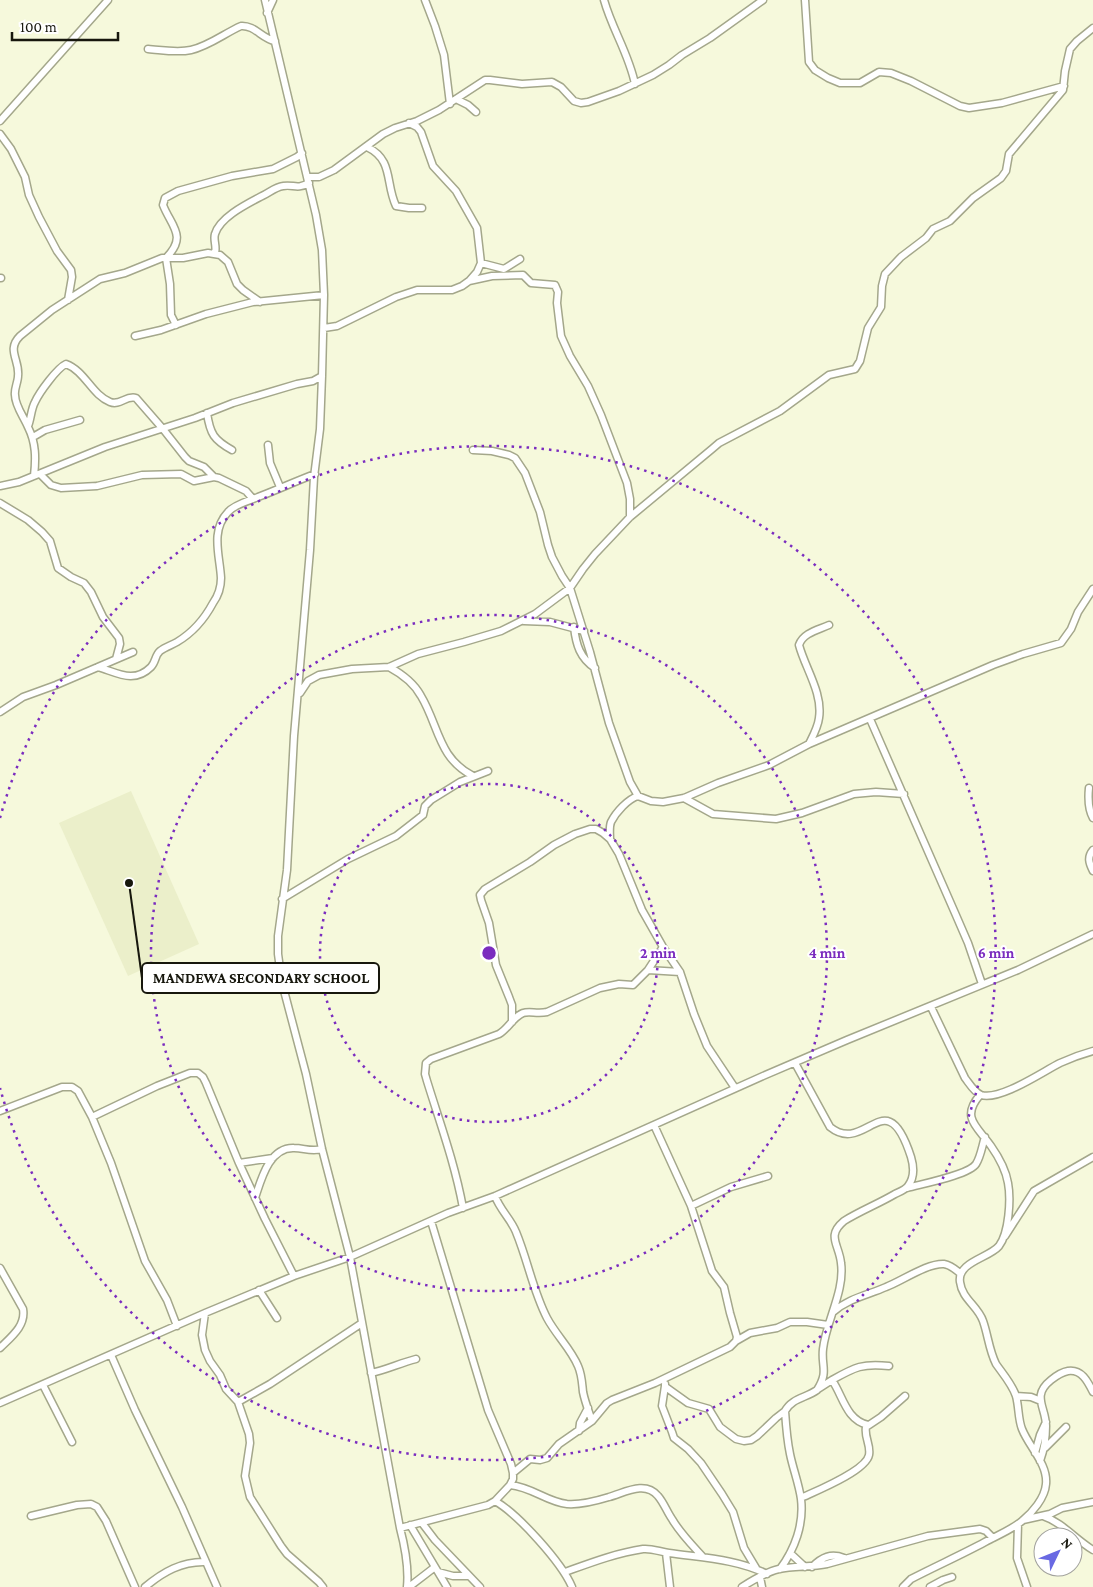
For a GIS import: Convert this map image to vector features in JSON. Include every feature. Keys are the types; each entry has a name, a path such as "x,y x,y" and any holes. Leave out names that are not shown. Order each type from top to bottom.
{"street":[{"path":"0,121 108,0"},
{"path":"264,0 302,153 321,241 324,295 320,430 290,797 286,870 278,936 280,967 282,983 306,1074 322,1149 350,1257 406,1553 408,1587"},
{"path":"267,13 272,0"},
{"path":"425,0 444,55 450,104"},
{"path":"604,0 610,21 625,53 635,84"},
{"path":"215,253 215,233 226,218 237,210 281,186 302,187 308,180 334,170 383,134 433,114 477,85 490,80 522,84 552,82 561,87 574,101 581,103 607,96 635,84 662,69 763,0"},
{"path":"805,0 809,62 815,70 840,83 860,83 875,74 884,72 911,80 960,106 969,108 1002,103 1064,86"},
{"path":"148,49 163,51 190,50 200,47 241,26 254,29 268,40 275,41"},
{"path":"298,696 308,681 319,675 352,669 389,667 418,654 484,636 520,621 545,607 570,588 595,554 630,517 719,443 780,411 828,375 855,369 860,361 868,328 881,307 882,286 885,274 901,257 926,238 933,229 950,221 973,198 1001,178 1006,171 1009,154 1060,96 1064,86 1070,49 1093,28"},
{"path":"456,99 468,105 476,112"},
{"path":"324,328 337,326 406,293 417,290 456,289 475,276 481,263 476,225 456,191 433,166 421,132 417,127 409,123"},
{"path":"0,134 11,149 25,177 39,217 57,252 71,270 72,277 68,300"},
{"path":"367,146 377,152 384,161 396,206 422,208"},
{"path":"166,258 175,248 177,236 172,222 162,205 168,195 232,176 273,169 302,153"},
{"path":"37,475 36,450 33,437 14,395 18,374 14,344 20,336 34,325 100,279 125,273 166,258 182,258 208,253 222,256 228,262 235,280 243,290 260,302"},
{"path":"166,258 170,284 171,315 176,325"},
{"path":"481,263 504,269 520,259"},
{"path":"469,281 492,276 521,275 531,282 553,284 556,286 561,336 570,356 588,386 627,483 630,499 630,517"},
{"path":"135,336 161,330 206,314 260,302 324,295"},
{"path":"28,426 34,403 62,366 66,364 76,370 109,402 119,403 130,397 136,398 189,461 204,467 214,477"},
{"path":"0,486 19,482 105,447 163,429 248,398 313,381 322,376"},
{"path":"206,413 208,424 214,437 232,450"},
{"path":"33,437 45,430 80,420"},
{"path":"268,445 270,464 280,487"},
{"path":"473,450 492,451 509,455 515,458 521,466 540,512 552,558 570,588 595,668 609,724 630,782 638,796 651,801 663,802 684,798 718,783 769,765 810,744 993,665 1061,643 1093,589"},
{"path":"37,475 51,485 66,488 97,486 142,475 181,474 194,481 214,477 246,491 253,499"},
{"path":"98,667 130,677 139,675 151,667 160,651 186,636 214,603 219,591 221,579 217,554 218,534 224,517 232,508 315,474"},
{"path":"0,503 28,520 42,532 52,546 58,568 87,587 103,617 119,638 120,644 116,659"},
{"path":"520,621 550,622 584,630"},
{"path":"810,744 819,720 820,710 818,698 799,645 801,640 807,635 828,625"},
{"path":"574,627 583,659 595,668"},
{"path":"0,712 23,697 56,685 132,652"},
{"path":"389,667 403,675 414,685 422,696 450,759 473,776"},
{"path":"870,719 968,944 982,984"},
{"path":"282,899 348,859 396,836 423,814 425,806 431,800 460,782 488,771"},
{"path":"1089,788 1088,799 1093,818"},
{"path":"684,798 713,814 776,819 795,815 865,792 904,794"},
{"path":"610,839 611,823 614,818 633,798 638,796"},
{"path":"512,1022 510,996 496,965 489,923 480,900 482,892 554,845 585,830 596,829 610,839 619,854 642,910 680,972 707,1046 735,1088"},
{"path":"1093,850 1089,858 1093,870"},
{"path":"0,1403 259,1290 350,1257 431,1221 495,1196 735,1088 1026,967 1093,934"},
{"path":"463,1208 445,1133 427,1081 426,1064 430,1060 499,1034 522,1014 527,1012 539,1014 546,1012 600,988 619,984 633,985 648,970 663,947"},
{"path":"648,970 680,972"},
{"path":"931,1007 965,1078 980,1095 1004,1092 1058,1064 1093,1051"},
{"path":"795,1063 824,1117 830,1127 836,1132 846,1135 856,1133 882,1120 890,1122 901,1132 914,1169 907,1188"},
{"path":"92,1117 156,1086 190,1073 198,1073 206,1083 239,1164 294,1276"},
{"path":"0,1111 62,1087 72,1087 78,1092 92,1117 127,1206 145,1261 167,1300 177,1326"},
{"path":"980,1095 972,1107 971,1118 975,1128 984,1137 998,1158 1008,1182 1009,1206 1004,1239"},
{"path":"654,1125 691,1206 712,1271 724,1287 737,1337 736,1341"},
{"path":"817,1390 824,1372 823,1349 841,1272 841,1263 834,1241 834,1233 837,1226 858,1212 907,1188 957,1174 973,1167 979,1159 984,1137"},
{"path":"255,1198 267,1168 273,1158 281,1151 287,1148 314,1151 322,1149"},
{"path":"1027,1587 1018,1558 1020,1522 1039,1502 1044,1493 1046,1482 1040,1461 1022,1428 1016,1396 1010,1383 996,1364 989,1347 982,1318 966,1299 959,1280 964,1269 994,1251 1004,1239 1034,1191 1093,1157"},
{"path":"239,1164 273,1158"},
{"path":"691,1206 724,1190 768,1176"},
{"path":"495,1196 502,1212 516,1233 532,1283 545,1313 578,1366 592,1421"},
{"path":"400,1528 480,1508 495,1501 510,1485 513,1474 511,1464 488,1410 431,1221"},
{"path":"833,1312 855,1298 887,1287 934,1266 944,1264 961,1274"},
{"path":"0,1268 23,1310 24,1316 23,1322 15,1334 0,1348"},
{"path":"259,1290 276,1318"},
{"path":"205,1313 202,1335 205,1350 210,1361 220,1374 226,1389 238,1402 250,1438 245,1476 253,1501 280,1546 323,1587"},
{"path":"513,1474 530,1459 540,1460 547,1458 559,1444 592,1421 607,1403 612,1400 666,1378 730,1347 750,1333 776,1328 790,1322 828,1325"},
{"path":"238,1402 270,1384 362,1323"},
{"path":"111,1355 217,1587"},
{"path":"371,1373 383,1371 400,1363 416,1360"},
{"path":"665,1386 688,1403 709,1409 720,1426 736,1439 744,1441 751,1440 757,1436 796,1400 832,1380 861,1366 873,1364 889,1366"},
{"path":"1040,1461 1044,1449 1046,1421 1041,1401 1042,1389 1053,1378 1073,1370 1082,1374 1093,1392"},
{"path":"666,1378 662,1406 674,1438 688,1448 701,1463 722,1494 732,1512 744,1548 756,1568"},
{"path":"832,1380 850,1414 858,1421 868,1425"},
{"path":"43,1385 72,1442"},
{"path":"801,1498 863,1466 870,1452 865,1431 868,1425 876,1421 905,1396"},
{"path":"1016,1396 1031,1397 1041,1401"},
{"path":"579,1431 580,1423 588,1408"},
{"path":"780,1569 790,1553 800,1525 801,1498 790,1455 785,1411"},
{"path":"1035,1453 1046,1421"},
{"path":"1044,1449 1066,1427"},
{"path":"510,1485 519,1486 568,1504 594,1501 636,1489 652,1490 659,1496 680,1531 703,1558"},
{"path":"495,1501 521,1522 551,1554 565,1572 572,1587"},
{"path":"903,1587 915,1578 1020,1522 1062,1508 1093,1502"},
{"path":"31,1516 77,1505 91,1504 97,1507 106,1521 135,1587"},
{"path":"1042,1516 1054,1520 1078,1541 1093,1550"},
{"path":"422,1523 435,1540 480,1587"},
{"path":"410,1525 447,1587"},
{"path":"742,1587 780,1569 812,1567 928,1536 983,1529 993,1538"},
{"path":"565,1572 644,1549 738,1563 756,1568 767,1574"},
{"path":"666,1553 670,1587"},
{"path":"790,1553 804,1567"},
{"path":"145,1587 159,1576 182,1565 206,1562"},
{"path":"408,1587 436,1570"},
{"path":"436,1570 453,1576 469,1576"},
{"path":"760,1577 762,1587"},
{"path":"930,1587 952,1577"}],"shaded area":[{"path":"131,791 199,944 128,976 59,823"}],"place":[{"name":"MANDEWA SECONDARY SCHOOL","path":"129,883"}]}
